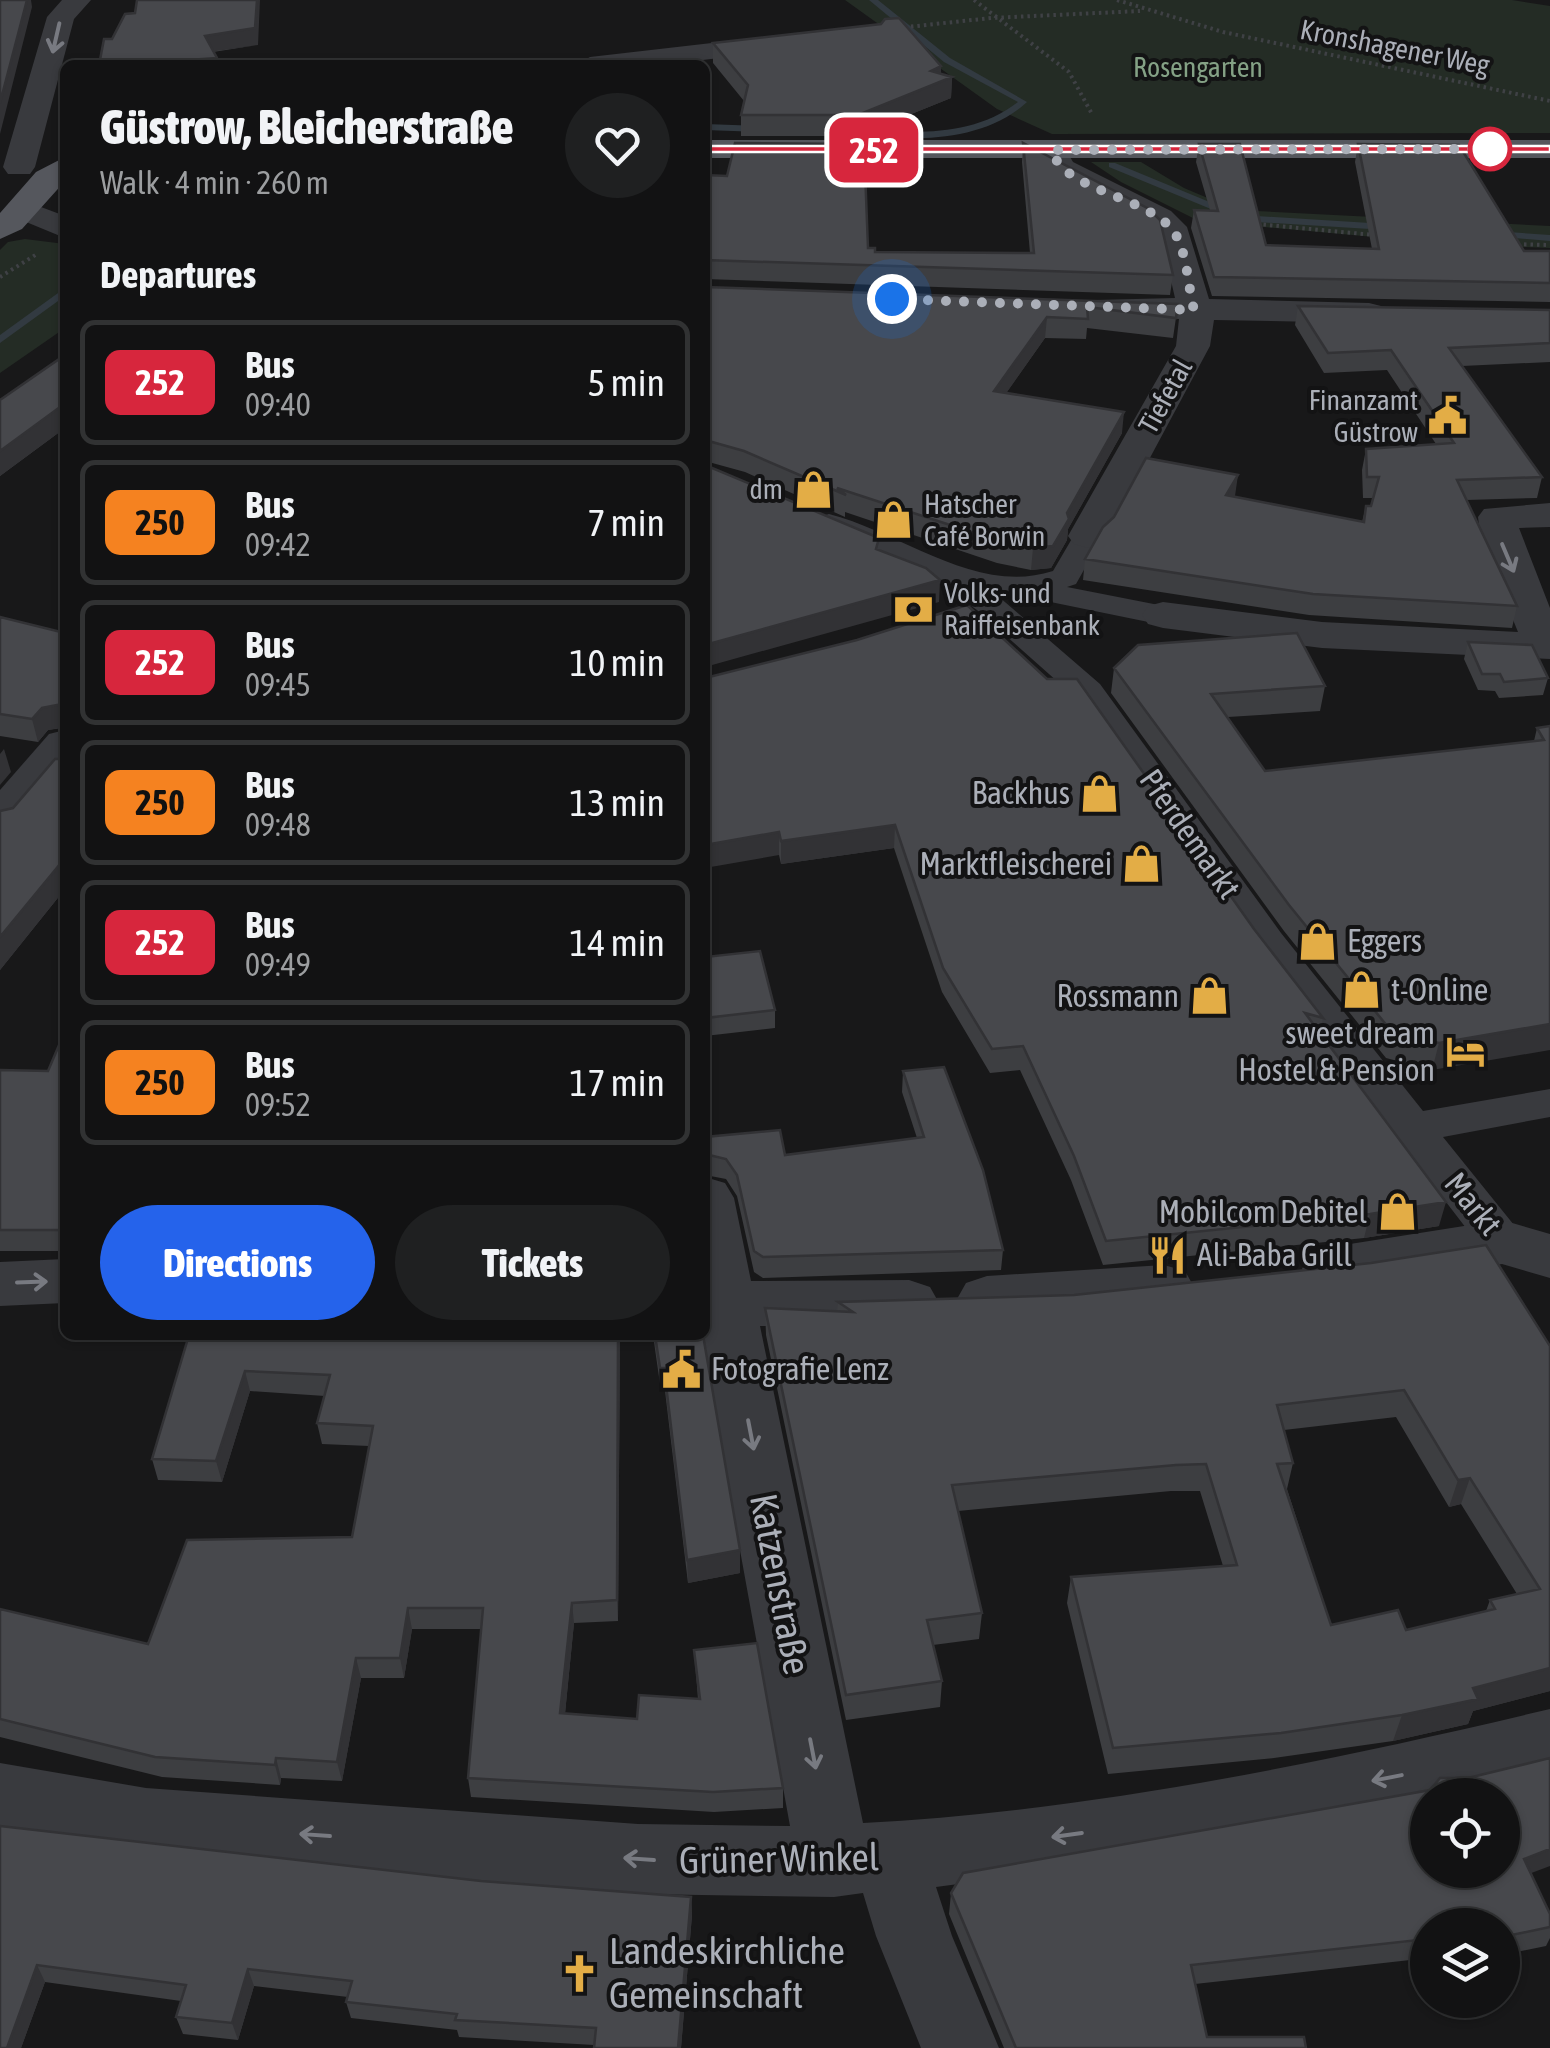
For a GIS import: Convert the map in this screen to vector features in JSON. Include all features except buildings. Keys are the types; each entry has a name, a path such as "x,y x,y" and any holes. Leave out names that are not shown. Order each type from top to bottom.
{"main road":[{"path":"710,149 1550,149"}],"street":[{"path":"60,216 41,170 61,17 79,0 85,9 75,60"},
{"path":"633,60 884,31"},
{"path":"1052,150 1061,168 1160,218"},
{"name":"Tiefetal","path":"1065,576 1193,346 1198,325 1176,234 1160,218"},
{"path":"1076,306 1392,313"},
{"name":"Pferdemarkt","path":"790,507 943,571 1163,616 1322,635 1548,646"},
{"path":"1548,646 1501,541 1498,517 1550,514"},
{"name":"Pferdemarkt","path":"943,571 988,603 1088,691 1267,942 1375,1082"},
{"name":"Pferdemarkt","path":"948,616 1065,576"},
{"path":"0,752 59,758"},
{"path":"0,819 59,758"},
{"name":"Markt","path":"1375,1082 1412,1128 1526,1249"},
{"name":"Markt","path":"1412,1128 1550,1103"},
{"name":"Katzenstraße","path":"710,1246 716,1304 862,1860 914,1936 960,2048"},
{"path":"716,1304 944,1302 1242,1279 1526,1249"},
{"path":"0,1284 60,1281"},
{"name":"Grüner Winkel","path":"0,1796 146,1822 657,1860 862,1860 1158,1823 1458,1764 1550,1741"}],"path":[{"path":"974,0 991,18 1049,54 1072,75 1095,120"},
{"name":"Kronshagener Weg","path":"1117,0 1220,32 1483,83 1550,101"},
{"path":"884,31 991,18 1146,11"},
{"path":"1160,218 1384,236"},
{"path":"1500,243 1550,245"}],"green space":[{"name":"Rosengarten","path":"845,0 1512,0 1550,6 1550,133 1052,134 997,109"},
{"path":"1091,162 1141,162 1184,188 1236,210 1550,226 1550,248 1451,244 1199,221 1121,182"},
{"path":"25,239 60,243 60,331 0,373 0,250 8,242"}],"waterway":[{"path":"849,132 917,135 964,131 1005,116 1023,102 947,60 873,0"},
{"path":"710,127 761,129"},
{"path":"1112,165 1240,218 1386,227"},
{"path":"1494,234 1550,238"},
{"path":"0,340 60,295"}],"bus line":[{"name":"252","path":"710,149 1550,149"}],"place":[{"name":"Finanzamt Güstrow","path":"1448,416"},
{"name":"dm","path":"813,489"},
{"name":"Hatscher Café Borwin","path":"894,520"},
{"name":"Volks- und Raiffeisenbank","path":"914,609"},
{"name":"Backhus","path":"1100,793"},
{"name":"Marktfleischerei","path":"1142,864"},
{"name":"Eggers","path":"1317,941"},
{"name":"t-Online","path":"1361,990"},
{"name":"Rossmann","path":"1209,996"},
{"name":"sweet dream Hostel & Pension","path":"1465,1051"},
{"name":"Mobilcom Debitel","path":"1397,1212"},
{"name":"Ali-Baba Grill","path":"1167,1255"},
{"name":"Fotografie Lenz","path":"681,1369"},
{"name":"Landeskirchliche Gemeinschaft","path":"579,1973"}],"route":[{"path":"892,299 1194,310 1176,234 1160,218 1061,168 1052,150 1490,149"}]}
